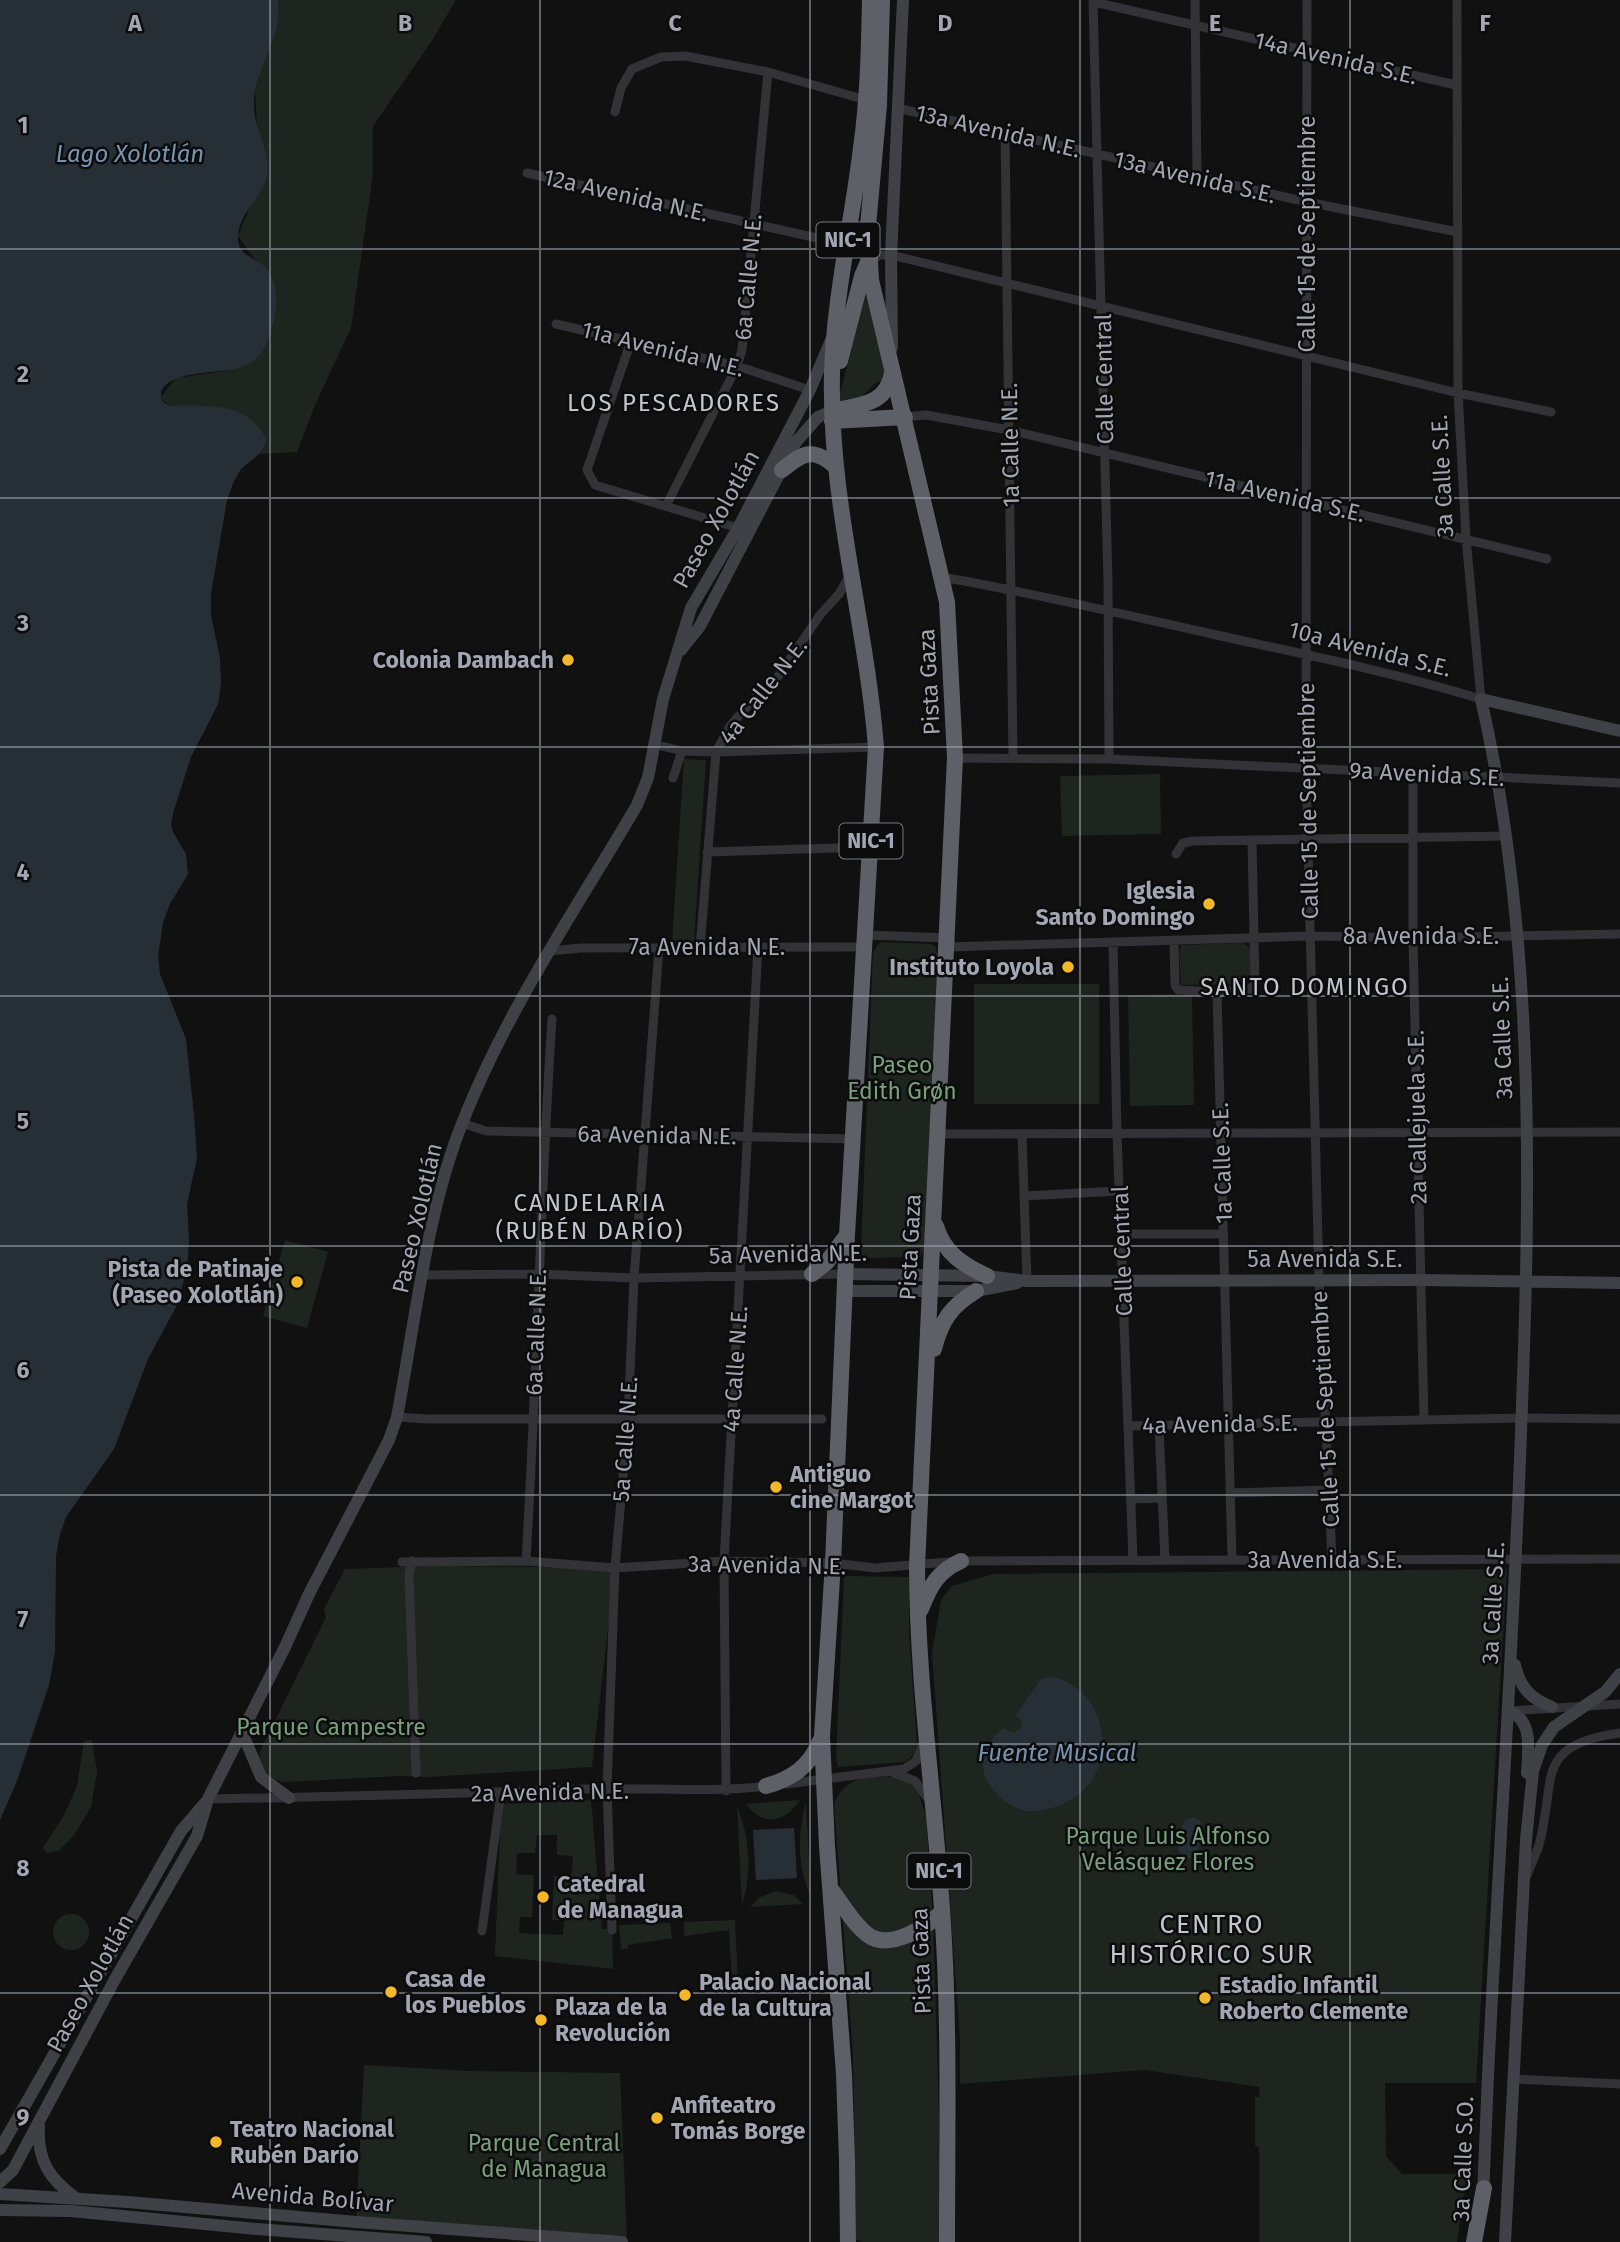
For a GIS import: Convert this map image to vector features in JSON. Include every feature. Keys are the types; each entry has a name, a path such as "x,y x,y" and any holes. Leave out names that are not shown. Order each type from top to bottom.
{"highway":[{"name":"NIC-1","path":"848,2242 845,2098 822,1736 833,1563 847,1235 876,747 873,703 862,628 842,526 832,390 834,333 866,100 870,0"},
{"name":"NIC-1","path":"869,261 868,226 879,105 882,0"},
{"name":"Pista Gaza","path":"869,261 892,373 905,417 942,577 949,622 955,758 917,1566 917,1618 942,1912 947,2072 947,2242"},
{"path":"832,390 862,276 869,261"},
{"path":"832,416 885,394 890,387 892,373"},
{"path":"832,416 905,417"},
{"path":"782,470 797,458 814,453 823,456 836,467"},
{"path":"934,1215 941,1239 950,1253 987,1276"},
{"path":"812,1274 827,1262 847,1235"},
{"path":"926,1385 944,1317 954,1306 976,1291"},
{"path":"917,1618 938,1575 961,1561"},
{"path":"766,1786 801,1770 810,1761 822,1736"},
{"path":"830,1888 866,1934 876,1939 895,1939 921,1930 942,1912"},
{"path":"1475,2242 1484,2188"},
{"path":"947,2220 959,2242"}],"street":[{"path":"892,373 891,254 903,0"},
{"path":"1195,0 1196,176"},
{"name":"Calle 15 de Septiembre","path":"1307,0 1306,768 1320,1280 1332,1559"},
{"name":"3a Calle S.E.","path":"1457,0 1458,393 1466,538 1481,699 1507,836 1519,936 1525,1036 1526,1283 1522,1418 1488,2078"},
{"name":"14a Avenida S.E.","path":"1094,1 1456,85"},
{"name":"Calle Central","path":"1094,1 1109,759"},
{"path":"614,113 621,88 632,69 662,57 685,56 768,72 866,100"},
{"name":"6a Calle N.E.","path":"666,506 737,366 742,350 768,72"},
{"name":"13a Avenida N.E.","path":"897,108 1098,155"},
{"name":"1a Calle N.E.","path":"1005,132 1013,590 1013,758"},
{"name":"13a Avenida S.E.","path":"1098,155 1307,202 1458,232"},
{"name":"12a Avenida N.E.","path":"527,173 848,245"},
{"path":"869,261 880,255 891,254 1458,393 1551,412"},
{"name":"11a Avenida N.E.","path":"556,324 737,366 810,390"},
{"name":"Paseo Xolotlán","path":"0,2182 13,2170 114,1981 197,1836 208,1799 309,1594 389,1440 397,1417 440,1193 462,1123 488,1063 550,951 637,805 648,778 663,699 691,608 738,528 810,390 834,333"},
{"path":"631,341 587,470 595,485 738,528"},
{"path":"905,417 926,415 1009,430 1105,453"},
{"name":"Paseo Xolotlán","path":"679,653 700,626 807,428 818,417 832,416"},
{"name":"11a Avenida S.E.","path":"1105,453 1466,538"},
{"path":"1466,538 1547,559"},
{"name":"4a Calle N.E.","path":"699,947 716,752 730,726 777,678 820,615 839,594 851,573"},
{"name":"10a Avenida S.E.","path":"942,577 1013,590 1307,655 1620,731"},
{"path":"653,744 682,751 716,752 876,747"},
{"path":"673,778 682,751"},
{"name":"9a Avenida S.E.","path":"955,758 1109,759 1620,783"},
{"name":"2a Callejuela S.E.","path":"1413,773 1413,938 1424,1420"},
{"path":"1176,854 1183,843 1193,841 1507,836"},
{"path":"1174,940 1175,985 1178,990 1217,992 1251,989 1255,983 1252,841"},
{"path":"707,852 870,846"},
{"name":"8a Avenida S.E.","path":"948,942 1620,934"},
{"name":"7a Avenida N.E.","path":"550,951 581,948 758,947 866,941 948,942"},
{"name":"Calle Central","path":"1113,942 1116,1134 1133,1560"},
{"name":"4a Calle N.E.","path":"726,1791 724,1561 758,947"},
{"name":"5a Calle N.E.","path":"612,1930 607,1789 615,1568 628,1419 634,1278 647,1135 659,948"},
{"name":"1a Calle S.E.","path":"1217,992 1232,1560"},
{"name":"6a Calle N.E.","path":"526,1560 552,1019"},
{"name":"6a Avenida N.E.","path":"462,1123 486,1131 854,1139"},
{"path":"938,1134 1620,1132"},
{"path":"1022,1135 1027,1281"},
{"path":"1024,1196 1119,1191"},
{"path":"1121,1234 1224,1234"},
{"name":"5a Avenida N.E.","path":"423,1275 538,1273 634,1278 812,1274 846,1283 930,1283 987,1276 1027,1281 1123,1280"},
{"name":"5a Avenida S.E.","path":"1123,1280 1421,1280 1526,1283"},
{"name":"5a Avenida N.E.","path":"930,1283 976,1291 1027,1281"},
{"path":"1526,1283 1620,1283"},
{"path":"397,1417 822,1419"},
{"name":"4a Avenida S.E.","path":"1128,1426 1522,1418 1620,1419"},
{"path":"1160,1426 1165,1560"},
{"path":"1230,1493 1329,1490"},
{"path":"1131,1499 1162,1498"},
{"path":"1516,1559 1620,1559"},
{"name":"3a Avenida S.E.","path":"1133,1560 1516,1559"},
{"name":"3a Avenida N.E.","path":"402,1562 526,1560 615,1568 724,1561 833,1563 875,1568 961,1561 1133,1560"},
{"path":"412,1561 409,1574 416,1773"},
{"path":"1512,1648 1522,1686 1532,1697 1552,1707"},
{"path":"1620,1674 1605,1692 1562,1720 1542,1745 1533,1771 1523,1883 1513,2079 1620,2084"},
{"path":"1508,1711 1620,1704"},
{"path":"1508,1711 1516,1713 1521,1719 1528,1737 1526,1840"},
{"path":"242,1732 261,1777 289,1798"},
{"path":"1523,1883 1539,1845 1547,1787 1557,1762 1581,1742 1593,1737 1620,1733"},
{"name":"2a Avenida N.E.","path":"208,1799 607,1789 726,1791 891,1773 916,1761 926,1735"},
{"path":"891,1773 915,1781 933,1807"},
{"path":"482,1931 501,1792"},
{"name":"Paseo Xolotlán","path":"0,2149 181,1831 208,1799"},
{"name":"3a Calle S.O.","path":"1481,2242 1488,2078"},
{"name":"3a Calle S.O.","path":"1505,2242 1513,2079"},
{"path":"40,2120 39,2146 44,2165 58,2184 77,2198"},
{"name":"Avenida Bolívar","path":"0,2194 77,2198 550,2239 622,2242"},
{"name":"Avenida Bolívar","path":"0,2210 71,2211 376,2240 426,2242"}],"green space":[{"path":"280,0 456,0 431,42 373,126 373,174 351,328 315,405 297,452 259,454 265,439 202,406 170,406 160,398 176,378 225,371 274,287 238,236 250,207 257,126 255,89"},
{"path":"867,286 886,372 884,379 873,385 862,397 841,403 839,396 851,352 862,287"},
{"path":"684,759 706,760 694,942 672,941"},
{"path":"1160,774 1161,834 1062,836 1060,776"},
{"name":"Paseo Edith Grøn","path":"880,942 930,944 935,946 938,957 933,1054 938,1065 926,1248 919,1257 866,1258 861,1251 873,952"},
{"path":"1241,943 1249,948 1252,957 1247,984 1181,985 1179,951 1182,945"},
{"path":"974,984 1099,984 1099,1104 974,1104"},
{"path":"1192,994 1194,1105 1130,1106 1128,995"},
{"name":"Pista de Patinaje (Paseo Xolotlán)","path":"285,1240 328,1252 307,1328 263,1316"},
{"name":"Parque Campestre","path":"433,1566 615,1568 592,1767 285,1782 272,1779 264,1773 260,1764 260,1751 326,1617 324,1609 345,1569"},
{"name":"Parque Luis Alfonso Velásquez Flores","path":"1507,1569 1476,2083 1385,2083 1386,2156 1402,2174 1467,2174 1457,2242 1259,2242 1259,2147 1255,2146 1255,2097 1259,2097 1259,2087 1145,2070 960,2084 960,2041 932,1653 941,1600 952,1586 993,1574"},
{"path":"844,1576 909,1577 909,1633 917,1745 911,1758 904,1762 838,1767 836,1760"},
{"path":"92,1740 97,1772 91,1807 75,1834 59,1851 47,1853 43,1848 64,1815 77,1786 84,1741"},
{"path":"885,1776 911,1784 918,1791 926,1817 933,1918 940,2242 862,2242 856,2239 853,2054 834,1804 843,1789 854,1781"},
{"path":"591,1800 602,1929 612,1930 613,1969 495,1956 501,1804","holes":["537,1835 557,1835 557,1855 573,1856 571,1877 554,1876 552,1920 564,1920 563,1935 519,1933 520,1917 532,1917 534,1875 516,1874 517,1853 535,1853"]},
{"path":"800,1800 788,1814 774,1819 760,1816 746,1804"},
{"path":"806,1802 811,1897 803,1874 800,1850"},
{"path":"737,1806 745,1830 748,1855 742,1905"},
{"path":"776,1891 794,1895 803,1904 751,1907 758,1898"},
{"path":"71,1914 83,1920 89,1932 83,1944 71,1950 59,1944 53,1932 59,1920"},
{"path":"735,1920 738,1982 732,1982 729,1930 684,1936 684,1922"},
{"path":"670,1923 672,1938 628,1945 628,1949 621,1949 619,1925"},
{"name":"Parque Central de Managua","path":"364,2065 470,2071 620,2073 627,2242 356,2222"}],"water":[{"name":"Lago Xolotlán","path":"0,0 279,0 277,26 254,97 255,116 267,158 267,175 261,191 242,220 238,237 243,252 264,266 274,282 276,303 270,334 263,350 250,363 233,369 183,377 164,387 161,395 163,402 170,406 224,408 237,412 258,426 266,439 259,454 241,469 227,500 211,593 211,615 220,659 218,704 191,757 174,810 171,823 173,832 186,854 188,874 170,904 163,922 158,957 160,974 186,1039 194,1115 197,1158 187,1204 187,1270 176,1307 148,1359 114,1449 66,1517 60,1534 56,1556 55,1652 49,1685 17,1781 0,1820"},
{"name":"Fuente Musical","path":"1055,1677 1072,1685 1086,1697 1096,1712 1101,1730 1101,1758 1091,1781 1073,1798 1048,1809 1025,1811 1004,1801 990,1786 985,1777 983,1758 990,1742 1004,1728 1013,1733 1020,1729 1022,1722 1016,1715 1041,1679"},
{"path":"1193,1817 1203,1826 1197,1854 1189,1859 1180,1853 1178,1843 1184,1821"},
{"path":"794,1828 797,1878 756,1880 753,1830"}],"place":[{"name":"Colonia Dambach","path":"568,660"},
{"name":"Iglesia Santo Domingo","path":"1209,904"},
{"name":"Instituto Loyola","path":"1068,967"},
{"name":"Pista de Patinaje (Paseo Xolotlán)","path":"297,1282"},
{"name":"Antiguo cine Margot","path":"776,1487"},
{"name":"Catedral de Managua","path":"543,1897"},
{"name":"Casa de los Pueblos","path":"391,1992"},
{"name":"Palacio Nacional de la Cultura","path":"685,1995"},
{"name":"Estadio Infantil Roberto Clemente","path":"1205,1998"},
{"name":"Plaza de la Revolución","path":"541,2020"},
{"name":"Anfiteatro Tomás Borge","path":"657,2118"},
{"name":"Teatro Nacional Rubén Darío","path":"216,2142"}],"district":[{"name":"LOS PESCADORES","path":"674,403"},
{"name":"SANTO DOMINGO","path":"1305,987"},
{"name":"CANDELARIA (RUBÉN DARÍO)","path":"590,1217"},
{"name":"CENTRO HISTÓRICO SUR","path":"1212,1938"}]}
